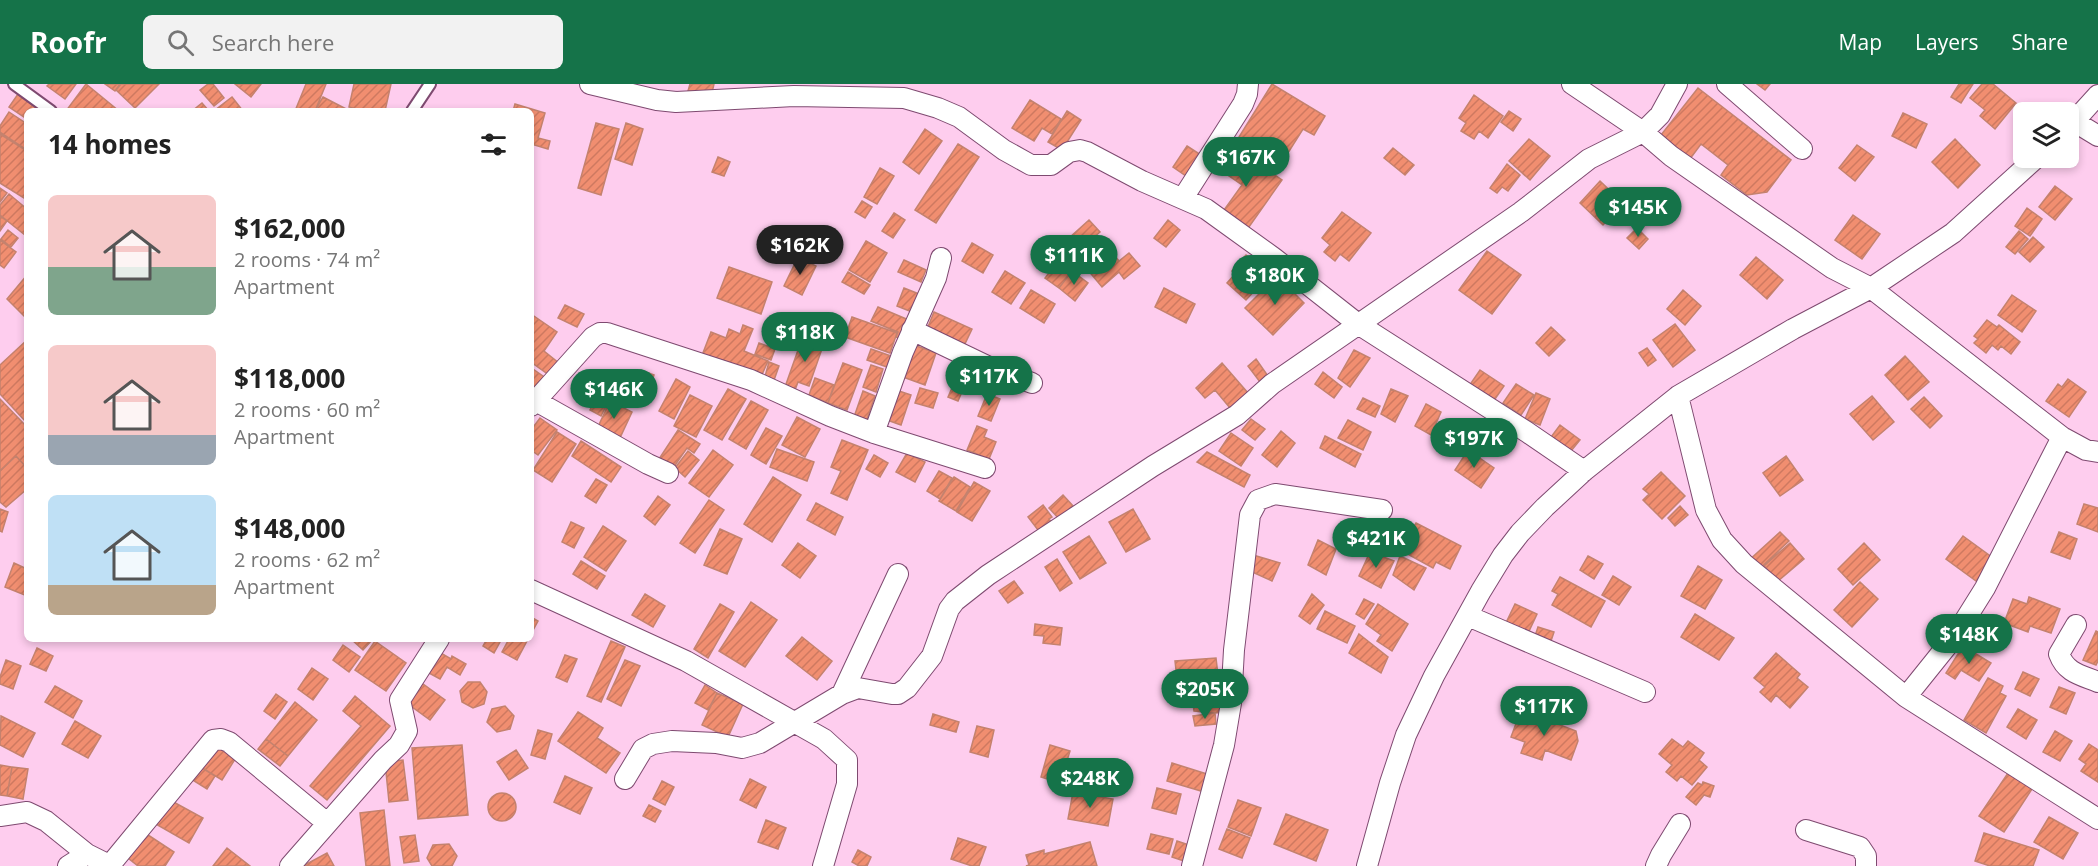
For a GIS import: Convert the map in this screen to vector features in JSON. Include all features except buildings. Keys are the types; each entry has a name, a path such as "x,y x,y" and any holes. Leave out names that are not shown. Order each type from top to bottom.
{"street":[{"path":"590,84 618,87 657,100 676,102 794,96 904,98 959,117 1004,150 1031,165 1051,165 1070,152 1080,150 1094,155 1142,181 1206,209 1274,258 1358,324 1584,471"},
{"path":"1183,198 1243,104 1248,84"},
{"path":"1572,84 1643,132 1671,156 1822,261 1871,288 2062,437 2086,450 2098,452"},
{"path":"625,779 643,749 653,744 683,741 716,743 742,748 760,743 797,723 842,694 858,688 898,694 907,688 932,656 949,609 955,601 988,575 1153,466 1237,415 1272,384 1521,212 1589,159 1643,132 1660,115 1677,84"},
{"path":"1727,84 1802,148"},
{"path":"2079,117 2098,95"},
{"path":"2079,128 2098,136"},
{"path":"1368,866 1387,792 1406,735 1434,676 1481,591 1520,533 1584,471 1678,396 1783,334 1871,288 1953,233 2025,168"},
{"path":"874,433 912,330 936,278 941,258"},
{"path":"912,330 987,366 1032,383"},
{"path":"668,473 534,404 593,337 600,333 607,333 763,384 807,407 874,433 984,468"},
{"path":"1678,396 1706,510 1722,540 1744,564 1906,697 2098,817"},
{"path":"1906,697 1955,636 1985,588 2062,437"},
{"path":"1192,866 1224,745 1231,703 1234,650 1250,515 1258,500 1275,494 1382,510"},
{"path":"842,694 898,574"},
{"path":"534,591 686,661 824,739 847,760 847,784 823,866"},
{"path":"1468,616 1645,692"},
{"path":"2076,625 2059,654 2068,670 2098,682"},
{"path":"290,866 327,822 399,745 407,731 400,699 437,642"},
{"path":"0,816 27,812 46,821 87,854 111,866 213,740 221,739 229,742 327,822"},
{"path":"1656,866 1680,824"},
{"path":"1806,830 1860,847 1866,856 1866,866"},
{"path":"68,866 87,854"}],"lane":[{"path":"14,84 47,108"},
{"path":"414,108 430,84"}]}
